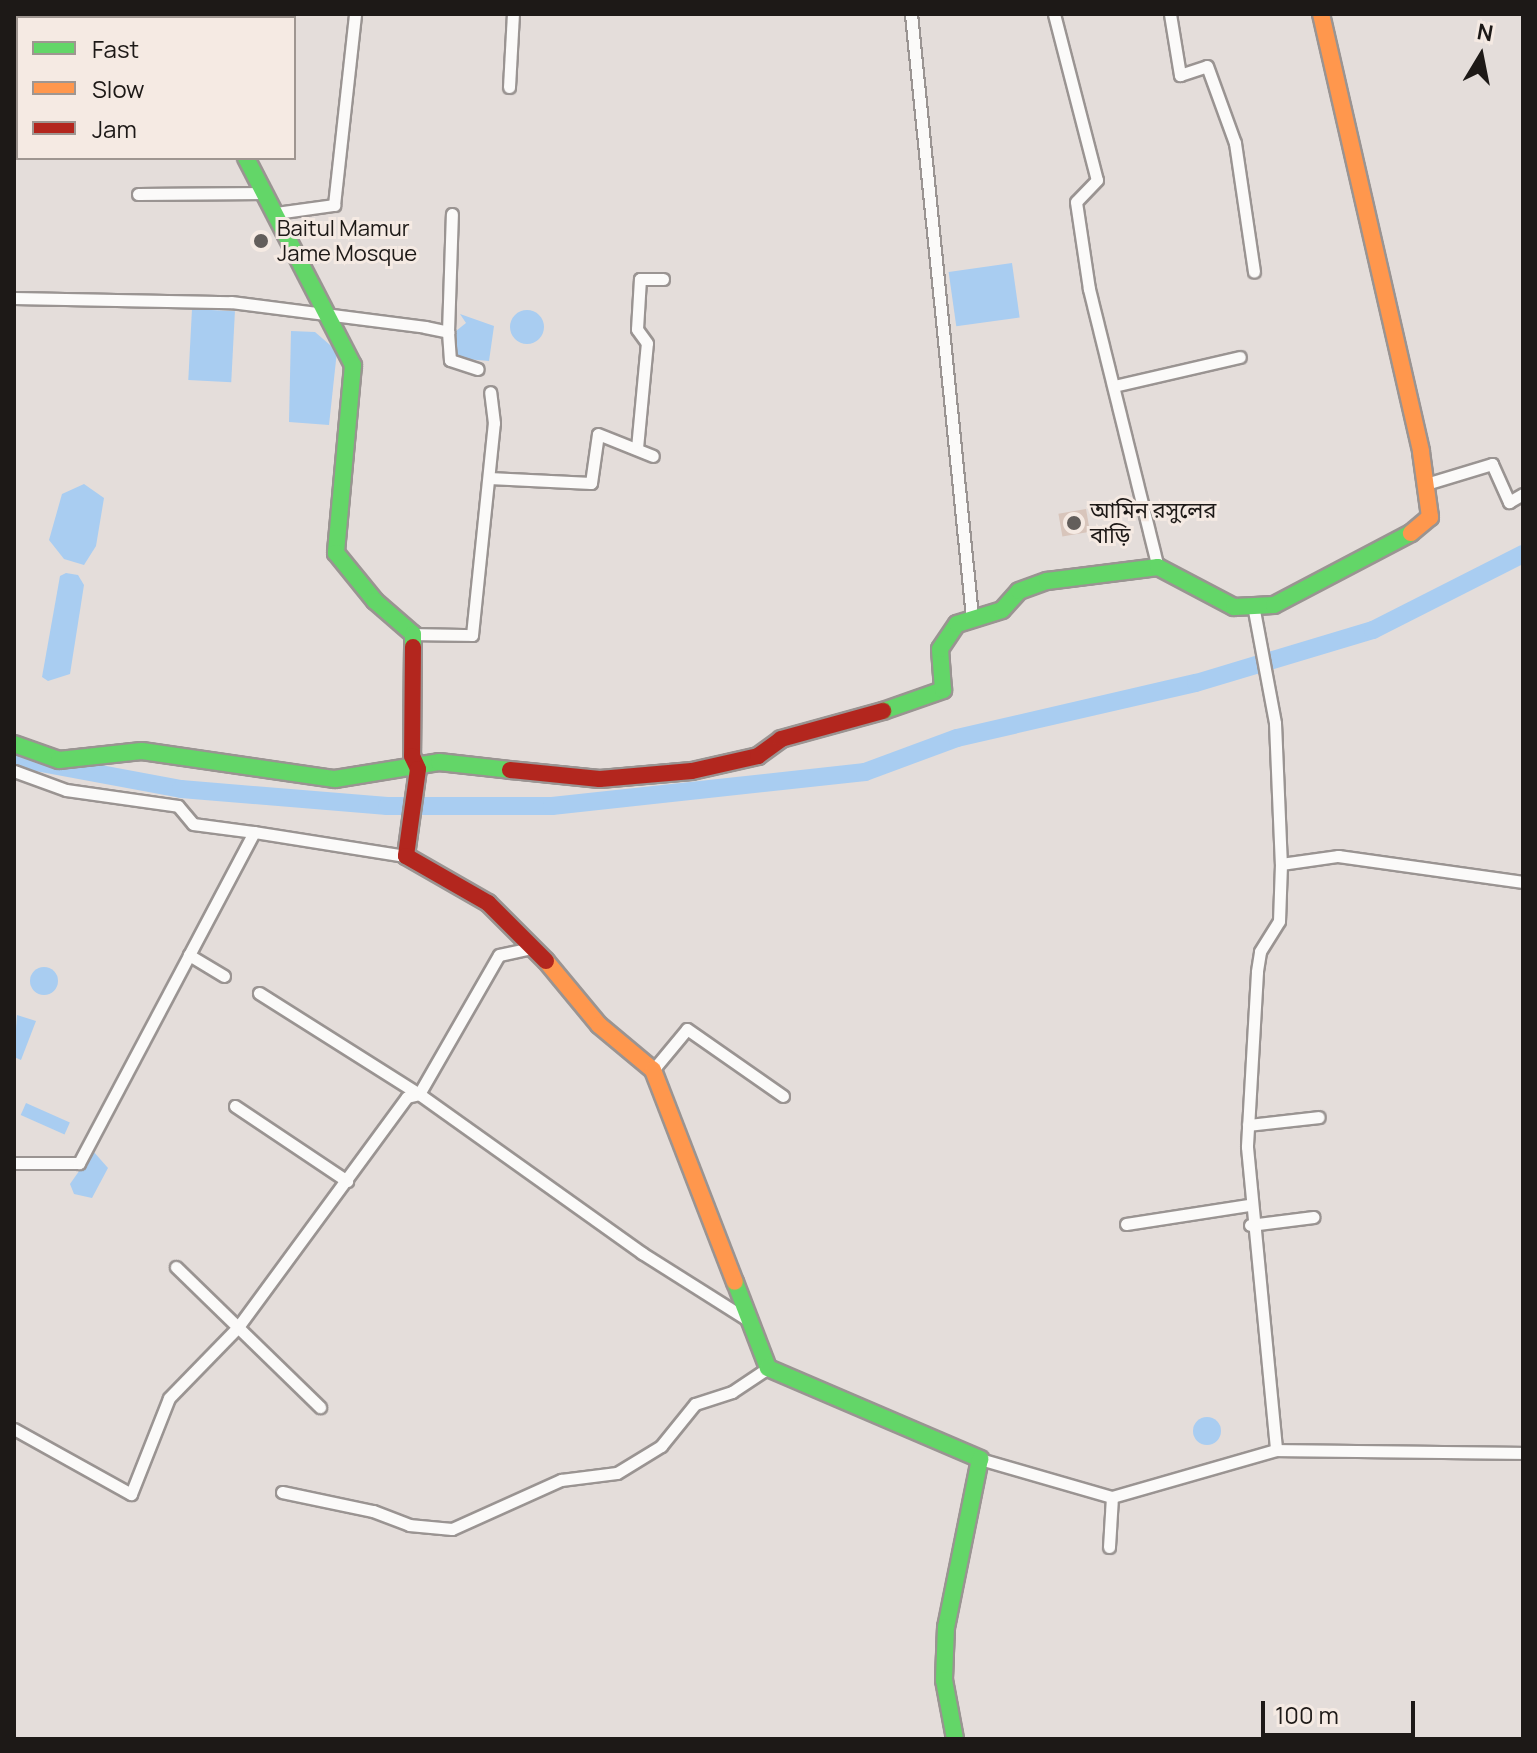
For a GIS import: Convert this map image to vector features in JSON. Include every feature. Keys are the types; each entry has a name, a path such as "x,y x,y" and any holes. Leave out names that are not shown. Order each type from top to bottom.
{"street":[{"path":"276,213 334,205 355,14"},
{"path":"509,87 513,14"},
{"path":"911,14 972,617"},
{"path":"1054,14 1094,152 1096,186 1076,202 1114,386 1158,567"},
{"path":"1170,14 1180,75 1207,66 1235,143 1254,272"},
{"path":"406,856 418,763 458,763 635,780 729,764 758,756 781,739 937,696 943,690 940,649 957,624 1002,610 1019,591 1047,581 1158,567 1234,607 1274,605 1414,531 1430,517 1426,484 1321,14"},
{"path":"247,160 353,365 336,553 413,634 412,756 418,769"},
{"path":"138,194 265,193"},
{"path":"452,214 450,360 478,369"},
{"path":"637,448 647,343 637,329 640,279 663,279"},
{"path":"14,298 231,302 332,320 448,332"},
{"path":"1114,386 1240,357"},
{"path":"413,634 472,635 489,478 490,392"},
{"path":"489,478 591,483 598,434 653,456"},
{"path":"1426,484 1492,464 1509,502 1523,494"},
{"path":"1253,605 1257,637 1267,669 1281,864 1279,921 1260,952 1257,972 1248,1125 1250,1225 1276,1450"},
{"path":"14,744 59,760 142,751 335,779 418,769"},
{"path":"14,771 66,790 178,806 193,824 406,856 488,903 533,948 599,1025 653,1070 768,1368 980,1459 1112,1497 1276,1450 1523,1453"},
{"path":"14,1163 79,1163 254,832"},
{"path":"1281,864 1338,856 1523,882"},
{"path":"14,1429 131,1494 169,1398 238,1327 407,1097 419,1094 499,955 533,948"},
{"path":"189,955 224,976"},
{"path":"259,993 419,1094 642,1253 748,1320"},
{"path":"653,1070 687,1029 783,1096"},
{"path":"235,1106 347,1181"},
{"path":"1248,1125 1319,1117"},
{"path":"1126,1224 1249,1205"},
{"path":"1250,1225 1313,1217"},
{"path":"176,1267 320,1407"},
{"path":"282,1492 373,1511 409,1525 452,1529 561,1480 617,1473 661,1446 695,1404 732,1392 768,1368"},
{"path":"955,1739 944,1680 946,1627 980,1459"},
{"path":"1109,1547 1112,1497"}],"water":[{"path":"1012,263 1020,317 956,326 949,272"},
{"path":"192,309 235,311 231,382 188,380"},
{"path":"527,310 539,315 544,327 539,339 527,344 515,339 510,327 515,315"},
{"path":"460,314 494,326 489,361 455,358 456,331 466,323"},
{"path":"291,331 315,332 337,351 329,425 289,422"},
{"path":"84,484 104,498 96,546 84,565 64,559 49,540 62,494"},
{"path":"66,573 78,575 84,585 70,674 48,681 42,677 60,576"},
{"path":"44,967 54,971 58,981 54,991 44,995 34,991 30,981 34,971"},
{"path":"17,1015 36,1021 21,1060 14,1057"},
{"path":"26,1103 70,1123 65,1134 21,1115"},
{"path":"93,1151 108,1168 92,1198 74,1194 70,1184"},
{"path":"1207,1417 1217,1421 1221,1431 1217,1441 1207,1445 1197,1441 1193,1431 1197,1421"}],"building":[{"name":"আমিন রসুলের বাড়ি","path":"1086,509 1090,532 1062,537 1058,514"}],"waterway":[{"path":"14,758 181,789 387,806 552,806 865,772 957,738 1196,683 1373,630 1523,554"}],"traffic: fast":[{"path":"247,160 353,365 336,553 375,601 413,634 413,647"},
{"path":"883,711 943,690 940,649 957,624 1002,610 1019,591 1047,581 1158,567 1234,607 1274,605 1411,533"},
{"path":"14,744 59,760 142,751 335,779 439,762 510,770"},
{"path":"735,1282 768,1368 980,1459 946,1627 944,1680 955,1739"}],"traffic: slow":[{"path":"1321,14 1421,452 1430,517 1411,533"},
{"path":"546,961 599,1025 653,1070 735,1282"}],"traffic: jam":[{"path":"413,647 412,756 418,769 406,856 488,903 546,961"},
{"path":"510,770 600,779 692,771 758,756 781,739 883,711"}],"place":[{"name":"Baitul Mamur Jame Mosque","path":"261,241"},
{"name":"আমিন রসুলের বাড়ি","path":"1074,523"}]}
